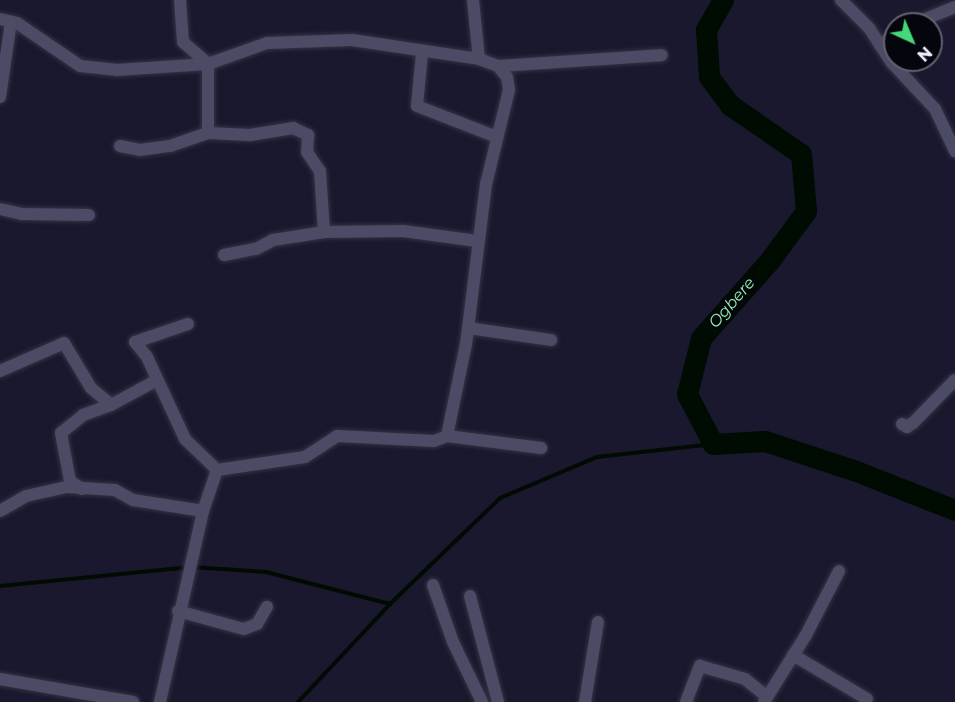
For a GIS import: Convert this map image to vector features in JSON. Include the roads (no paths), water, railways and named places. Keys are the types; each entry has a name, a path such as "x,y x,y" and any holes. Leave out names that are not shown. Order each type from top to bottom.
{"street":[{"path":"180,0 183,67"},
{"path":"473,0 479,59"},
{"path":"841,0 869,28 880,45 935,109 955,152"},
{"path":"0,97 5,20 80,66 116,70 208,64 267,43 352,40 422,53 479,59 498,66 662,55"},
{"path":"183,42 208,64 208,133"},
{"path":"422,53 417,106 496,136"},
{"path":"447,436 468,328 477,241 496,136 509,90 507,77 498,66"},
{"path":"120,147 140,150 170,146 208,133 250,135 293,128 308,135 308,152 320,171 324,232"},
{"path":"0,209 22,214 89,215"},
{"path":"224,255 256,249 273,240 324,232 403,231 477,241"},
{"path":"188,324 161,330 135,342 185,439 217,470"},
{"path":"468,328 551,340"},
{"path":"0,371 64,343 91,388 111,405"},
{"path":"83,490 70,481 61,433 83,415 111,405 156,380"},
{"path":"902,424 907,427 913,423 955,380"},
{"path":"217,470 305,457 337,436 434,441 447,436 541,448"},
{"path":"160,702 178,611 203,510 217,470"},
{"path":"0,511 26,496 67,487 83,490 115,490 133,500 203,510"},
{"path":"686,702 700,666 745,679 765,699 793,655 839,571"},
{"path":"433,585 453,642 482,702"},
{"path":"470,596 498,702"},
{"path":"178,611 244,629 257,624 267,607"},
{"path":"585,702 598,622"},
{"path":"793,655 867,699"},
{"path":"0,680 75,698 133,702"}],"waterway":[{"name":"Ogbere","path":"723,0 706,30 709,77 730,105 801,154 806,211 770,260 701,338 687,394 713,444 765,441 856,471 955,510"},
{"path":"298,702 390,604 500,498 597,457 713,444"},
{"path":"0,586 191,567 266,572 390,604"}]}
